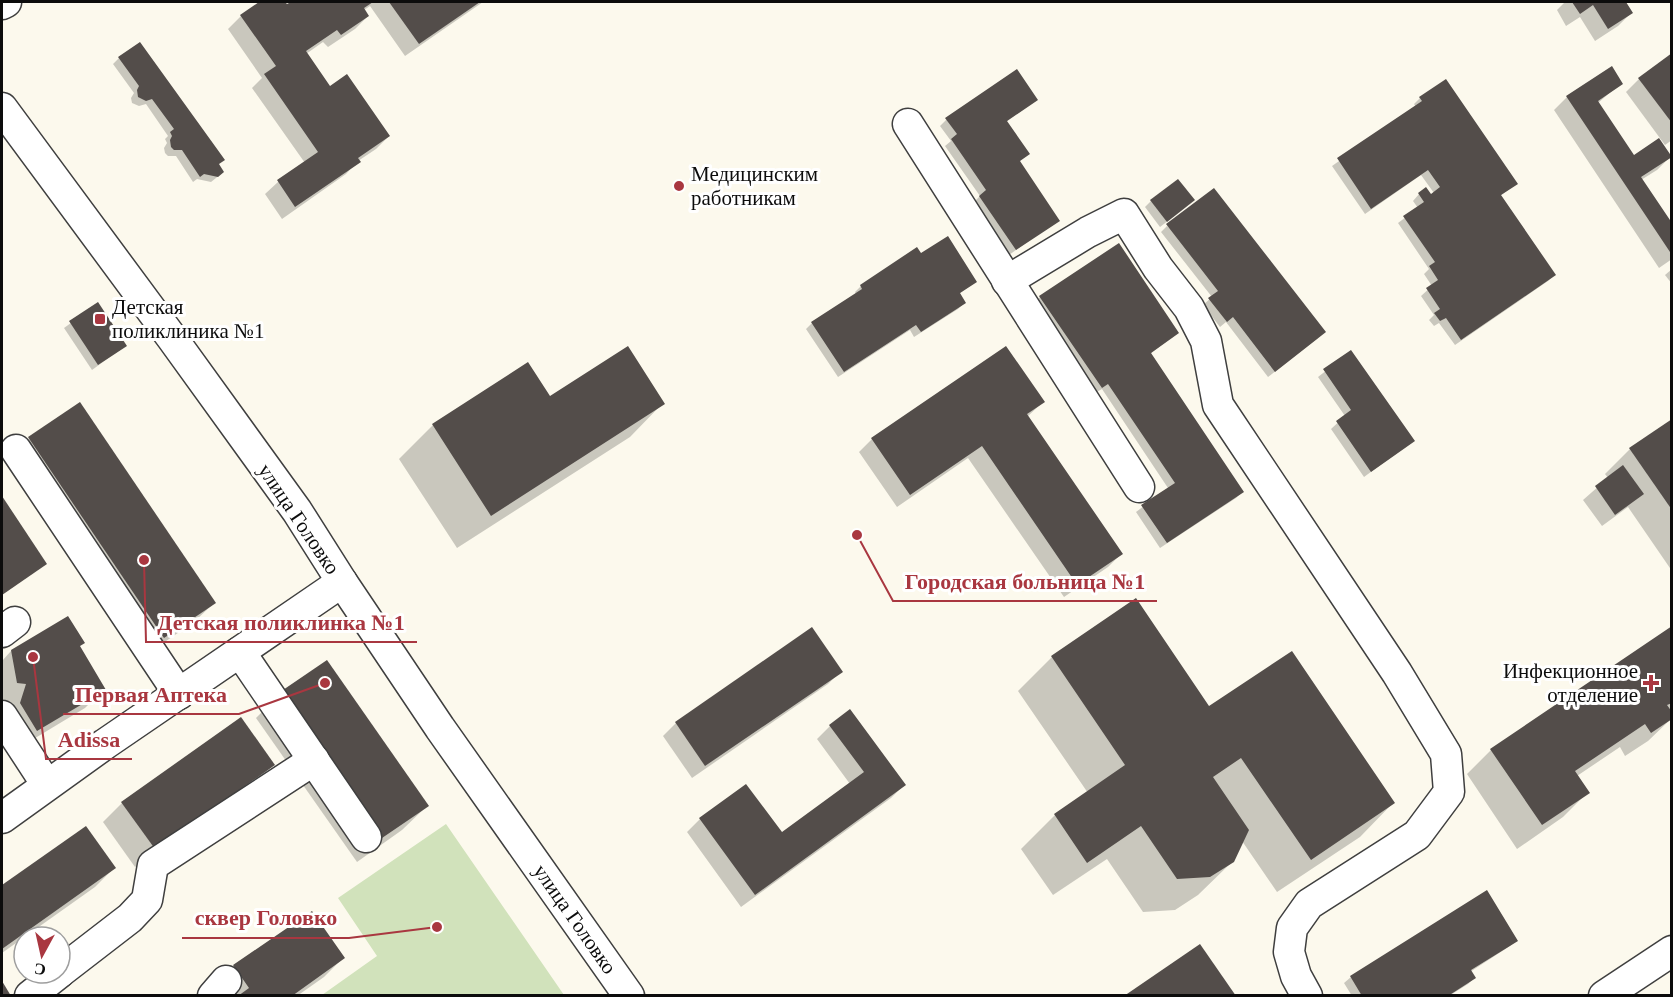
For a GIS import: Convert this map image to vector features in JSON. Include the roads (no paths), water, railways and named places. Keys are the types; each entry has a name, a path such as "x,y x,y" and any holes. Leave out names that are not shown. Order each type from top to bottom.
{"street":[{"path":"2,4 6,2"},
{"name":"улица Головко","path":"2,108 297,511 440,728 629,996"},
{"path":"908,124 1139,487"},
{"path":"1007,281 1088,232 1124,214 1158,268 1189,308 1206,340 1218,405 1397,673 1446,754 1449,792 1417,835 1309,904 1292,928 1289,952 1296,976 1307,996"},
{"path":"16,450 179,694"},
{"path":"2,818 342,582"},
{"path":"240,652 366,837"},
{"path":"2,716 47,785"},
{"path":"72,962 130,918 147,900 153,865 314,760"},
{"path":"1604,996 1671,951"},
{"path":"30,996 43,985"}],"place":[{"name":"Медицинским работникам","path":"679,186"},
{"name":"Детская поликлиника №1","path":"100,319"},
{"name":"Городская больница №1","path":"857,535"},
{"name":"Детская поликлинка №1","path":"144,560"},
{"name":"Adissa","path":"33,657"},
{"name":"Первая Аптека","path":"325,683"},
{"name":"Инфекционное отделение","path":"1651,683"},
{"name":"сквер Головко","path":"437,927"}]}
